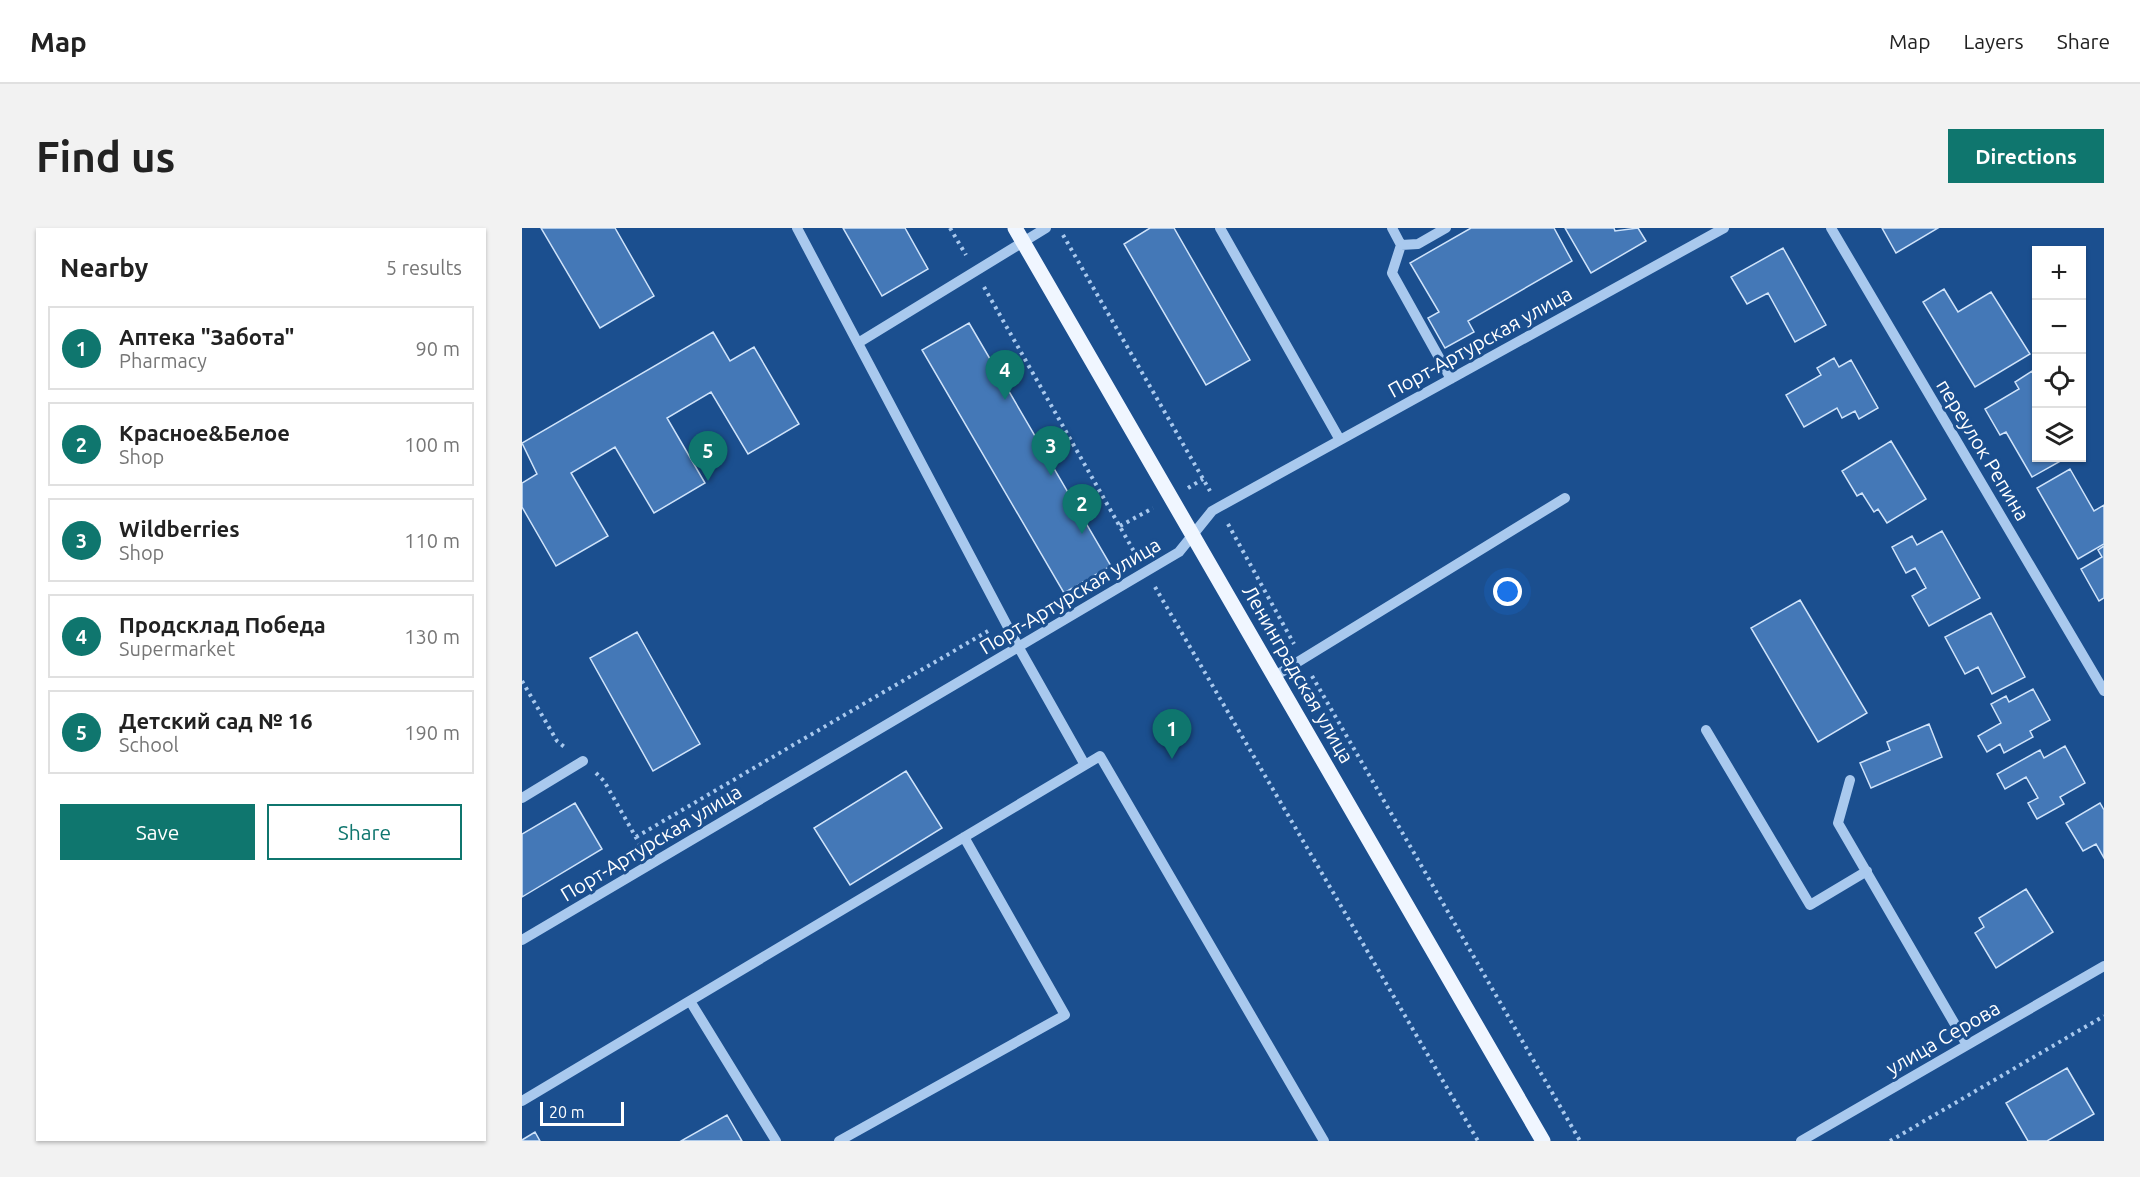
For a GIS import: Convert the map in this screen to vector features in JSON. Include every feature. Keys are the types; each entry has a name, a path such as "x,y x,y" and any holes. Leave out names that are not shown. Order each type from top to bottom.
{"main road":[{"name":"Ленинградская улица","path":"1019,235 1543,1141"}],"street":[{"path":"797,228 1018,648 1084,765"},
{"path":"858,343 975,271 1019,235 1046,228"},
{"path":"1220,228 1340,440"},
{"path":"1392,228 1401,245 1392,273 1451,379"},
{"path":"1401,245 1418,244 1446,228"},
{"name":"Порт-Артурская улица","path":"522,940 1179,552 1212,511 1724,228"},
{"name":"переулок Репина","path":"1830,228 2104,691"},
{"path":"1275,676 1565,498"},
{"path":"1706,730 1810,905 1867,872"},
{"path":"522,1101 1101,756 1324,1141"},
{"path":"522,798 583,761"},
{"path":"1851,780 1838,823 1967,1045"},
{"path":"839,1141 1065,1015 964,837"},
{"name":"улица Серова","path":"1801,1141 2104,966"},
{"path":"690,1000 776,1141"}],"path":[{"path":"950,228 1146,572 1478,1141"},
{"path":"1059,228 1219,507 1302,660 1580,1141"},
{"path":"636,837 1005,621"},
{"path":"1890,1141 2104,1016"}],"building":[{"path":"541,228 615,228 654,296 600,328"},
{"path":"843,228 905,228 928,269 882,296"},
{"path":"1150,228 1174,228 1250,360 1206,385 1124,244"},
{"path":"1471,228 1554,228 1572,261 1468,321 1474,332 1445,348 1428,318 1439,312 1410,263"},
{"path":"1565,228 1614,228 1615,231 1638,228 1646,241 1591,273"},
{"path":"1882,228 1938,228 1896,253"},
{"path":"1783,248 1826,325 1795,342 1768,293 1747,304 1731,277"},
{"path":"1944,289 1958,312 1991,292 2030,354 1975,387 1923,302"},
{"path":"969,323 1111,566 1064,593 922,350"},
{"path":"713,332 730,361 754,347 799,424 748,454 711,392 667,418 705,483 654,513 615,447 571,473 608,536 556,566 522,507 522,483 537,474 522,443"},
{"path":"1834,358 1839,367 1851,360 1878,408 1859,419 1855,411 1842,418 1837,408 1804,427 1786,395 1821,375 1817,368"},
{"path":"2032,371 2032,462 2059,462 2032,477 2006,432 2000,435 1985,409 2019,389 2015,382"},
{"path":"1891,441 1926,499 1887,523 1878,509 1874,512 1862,493 1857,496 1842,471"},
{"path":"2070,469 2094,511 2104,505 2104,544 2078,559 2037,488"},
{"path":"1942,531 1980,598 1929,626 1912,596 1926,588 1915,568 1906,573 1892,547 1912,536 1917,545"},
{"path":"2104,546 2104,598 2099,601 2081,569 2102,557 2098,550"},
{"path":"1800,600 1867,713 1818,742 1751,628"},
{"path":"1991,613 2025,677 1992,694 1978,667 1965,674 1945,637"},
{"path":"637,632 700,744 653,771 590,658"},
{"path":"2033,689 2050,720 2030,731 2033,737 2004,753 2000,744 1987,752 1978,736 2001,723 1991,704 2006,696 2009,702"},
{"path":"1929,724 1942,757 1871,788 1860,763 1890,750 1887,742"},
{"path":"2065,746 2085,783 2060,797 2064,804 2037,819 2028,803 2038,798 2026,777 2005,789 1997,774 2040,750 2044,758"},
{"path":"906,771 942,828 850,885 814,828"},
{"path":"575,803 602,849 522,897 522,834"},
{"path":"2100,803 2104,810 2104,858 2096,844 2083,851 2066,823"},
{"path":"2026,889 2053,932 1996,968 1975,933 1984,927 1979,918"},
{"path":"2067,1068 2094,1114 2047,1141 2028,1141 2006,1103"},
{"path":"727,1115 742,1141 681,1141"},
{"path":"535,1132 540,1141 522,1141 522,1140"}],"place":[{"name":"Продсклад Победа","path":"1005,400"},
{"name":"Wildberries","path":"1051,476"},
{"name":"Детский сад № 16","path":"708,481"},
{"name":"Красное&Белое","path":"1082,534"},
{"name":"Аптека \"Забота\"","path":"1172,759"}]}
